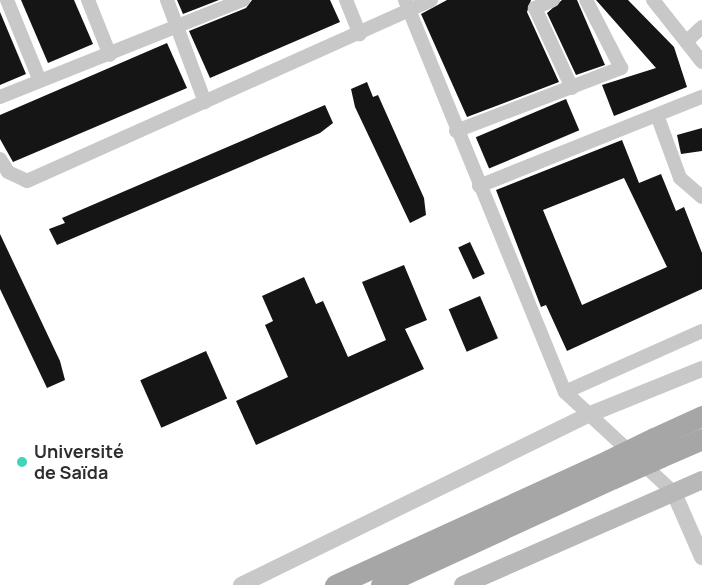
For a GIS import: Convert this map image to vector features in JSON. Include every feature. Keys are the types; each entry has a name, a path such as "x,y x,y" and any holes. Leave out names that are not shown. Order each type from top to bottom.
{"main road":[{"path":"381,585 658,447 702,417"},
{"path":"658,447 702,439"},
{"path":"335,585 611,469"},
{"path":"463,585 702,480"}],"street":[{"path":"7,0 40,81"},
{"path":"88,0 110,55"},
{"path":"167,0 205,102"},
{"path":"0,97 177,29 243,0"},
{"path":"346,0 360,34"},
{"path":"0,159 8,172 27,181 360,34 407,5 431,0"},
{"path":"553,0 535,8 572,88"},
{"path":"456,131 621,68 586,0"},
{"path":"653,0 688,40 702,62"},
{"path":"407,5 456,131 565,392 674,493 702,557"},
{"path":"688,40 702,27"},
{"path":"479,186 702,97"},
{"path":"657,115 680,178 702,196"},
{"path":"565,392 702,331"},
{"path":"241,585 588,415 702,369"}],"building":[{"path":"21,0 74,0 93,44 48,63"},
{"path":"177,0 219,0 183,14"},
{"path":"252,0 330,0 340,22 210,78 189,31 246,8"},
{"path":"447,0 531,0 527,12 559,82 467,117 421,14"},
{"path":"562,0 577,0 605,65 576,75 547,13"},
{"path":"596,0 628,0 674,47 687,87 614,116 602,85 656,68"},
{"path":"0,12 26,74 0,85"},
{"path":"167,43 187,88 13,162 0,139 0,115"},
{"path":"367,82 373,97 378,95 424,198 426,215 410,223 355,107 351,89"},
{"path":"566,99 579,130 489,169 476,137"},
{"path":"325,105 333,123 320,133 57,245 49,229 65,223 62,218"},
{"path":"702,128 702,151 681,154 677,135"},
{"path":"622,140 639,183 661,174 676,211 684,207 702,253 702,289 567,351 546,305 541,307 496,190","holes":["624,178 667,267 582,305 543,210"]},
{"path":"0,234 60,361 65,380 47,388 0,289"},
{"path":"470,242 485,274 473,279 458,247"},
{"path":"404,265 427,320 405,329 424,369 256,445 236,401 288,377 265,325 273,321 262,296 304,277 316,304 323,301 348,357 386,340 362,282"},
{"path":"480,296 498,338 467,352 449,309"},
{"path":"206,351 227,399 161,428 140,380"}],"place":[{"name":"Université de Saïda","path":"22,462"}]}
